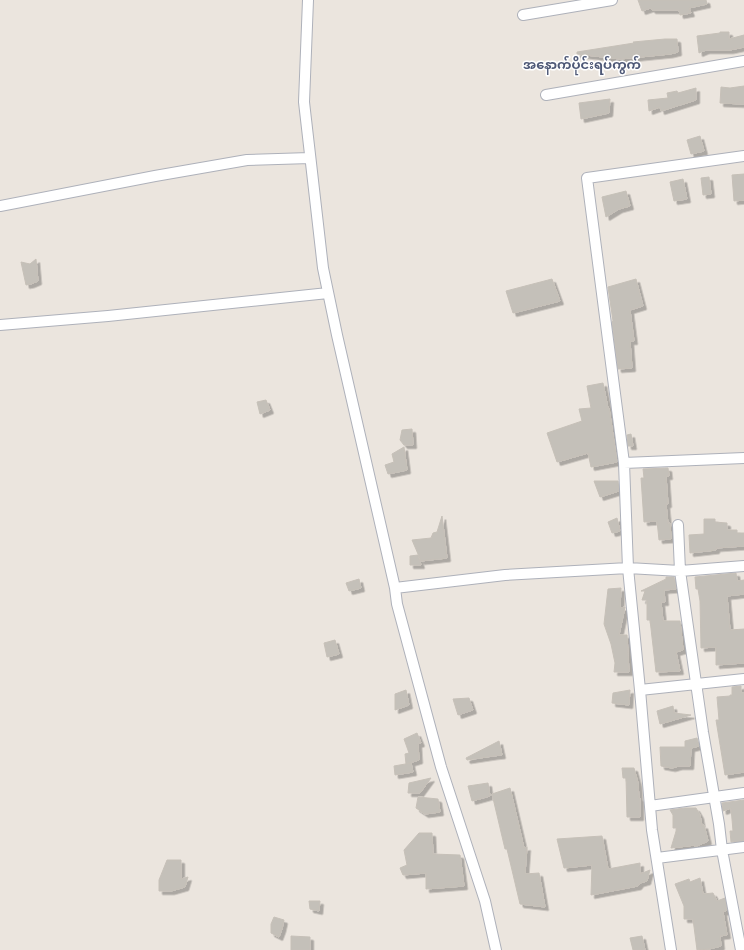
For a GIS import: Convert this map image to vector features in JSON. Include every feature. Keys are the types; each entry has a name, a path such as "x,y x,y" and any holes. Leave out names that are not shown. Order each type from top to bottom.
{"street":[{"path":"308,0 304,102 323,268 395,588 397,604 441,766 485,901 496,950"},
{"path":"523,15 612,0"},
{"path":"546,94 744,61"},
{"path":"671,950 656,858 650,806 628,568 624,463 587,178 744,156"},
{"path":"0,206 247,160 310,158"},
{"path":"0,325 108,316 328,293"},
{"path":"624,463 744,458"},
{"path":"678,525 680,571 703,732 740,949"},
{"path":"395,588 505,575 628,568 680,571 744,566"},
{"path":"640,690 744,679"},
{"path":"650,806 744,792"},
{"path":"656,858 744,847"}],"building":[{"path":"638,0 706,0 707,4 689,8 691,13 680,15 679,10 652,10 651,8 642,11"},
{"path":"729,32 729,39 744,35 744,47 730,50 706,50 699,53 697,36"},
{"path":"677,39 678,52 620,59 577,54 577,52 634,43 633,42"},
{"path":"744,86 744,104 720,103 721,87 730,88"},
{"path":"696,88 696,100 661,111 660,107 649,111 648,100 668,98 667,93 677,91 678,93"},
{"path":"610,99 609,113 581,119 579,103"},
{"path":"700,136 704,151 691,154 687,140"},
{"path":"744,174 744,200 734,201 732,175"},
{"path":"709,177 711,194 703,195 701,178"},
{"path":"683,179 687,199 674,201 670,182"},
{"path":"626,191 630,206 619,209 606,217 602,197"},
{"path":"36,259 38,281 26,285 21,262 30,264"},
{"path":"552,279 560,301 513,313 506,291"},
{"path":"636,279 643,306 630,310 634,341 630,341 632,368 618,369 608,287"},
{"path":"603,383 609,408 617,462 591,467 588,453 557,462 547,433 582,421 579,409 591,408 587,386"},
{"path":"266,400 270,410 260,414 257,402"},
{"path":"412,429 413,445 404,445 400,440 402,430"},
{"path":"631,434 633,446 628,446 627,435"},
{"path":"404,447 407,470 388,474 385,465 394,462 392,454"},
{"path":"668,468 669,476 666,476 668,504 666,504 668,524 670,523 671,539 659,540 657,521 644,522 641,478 644,478 643,469"},
{"path":"594,481 618,481 619,491 600,497"},
{"path":"442,516 447,558 421,561 412,540 431,538 433,533 437,532"},
{"path":"617,518 620,531 612,533 608,522"},
{"path":"704,519 715,519 715,522 727,523 727,530 737,530 737,533 744,533 744,546 716,548 716,550 690,553 689,535 704,534"},
{"path":"418,555 421,565 410,565 410,556"},
{"path":"736,573 737,581 744,580 744,594 727,596 730,630 744,629 744,663 716,665 716,647 701,648 700,601 698,589 696,589 695,577"},
{"path":"666,577 674,577 676,589 664,590 665,602 661,602 663,621 680,621 683,650 676,652 680,671 656,672 650,620 647,620 647,600 642,600 645,591 641,591 666,579"},
{"path":"359,579 361,588 349,591 346,583"},
{"path":"621,588 620,608 625,607 619,635 627,635 629,672 614,672 615,663 611,644 604,624 608,589"},
{"path":"335,640 339,654 327,657 324,643"},
{"path":"741,686 741,693 744,693 744,772 725,775 716,720 719,720 717,697 730,696 732,695 732,687"},
{"path":"406,690 409,705 395,710 395,694"},
{"path":"630,690 629,705 612,703 613,693"},
{"path":"469,698 473,710 458,715 453,699"},
{"path":"673,706 674,713 691,715 660,724 657,711"},
{"path":"417,733 421,743 418,744 419,760 406,764 405,754 409,753 404,739"},
{"path":"697,738 699,746 691,748 690,766 679,766 672,768 661,766 660,747 685,747 685,741"},
{"path":"499,741 502,755 467,760 466,758"},
{"path":"411,763 413,772 395,775 394,766"},
{"path":"622,768 634,768 640,798 640,817 627,817 626,778 623,778"},
{"path":"431,778 420,793 408,793 409,783"},
{"path":"488,783 490,796 472,801 468,786"},
{"path":"510,788 524,848 527,847 525,874 539,873 545,907 520,904 492,794"},
{"path":"418,797 438,799 440,812 425,814 416,808"},
{"path":"744,800 744,841 731,842 730,831 733,831 731,808 723,811 722,803"},
{"path":"696,808 700,815 702,826 704,825 708,841 695,847 695,845 671,848 677,828 673,828 673,815 670,810"},
{"path":"419,833 432,833 433,854 460,855 464,886 426,889 426,873 403,875 400,868 407,865 404,850"},
{"path":"602,836 608,869 640,863 640,874 650,870 647,881 640,883 638,886 591,895 592,865 564,868 557,839"},
{"path":"167,860 181,860 181,879 188,877 185,887 171,891 159,891 159,880"},
{"path":"700,878 703,894 713,893 717,901 725,898 727,910 723,912 727,935 720,936 721,946 697,950 693,919 684,919 684,906 675,884 689,879 690,882"},
{"path":"309,901 320,901 319,911 310,909"},
{"path":"274,917 284,920 279,937 271,933 271,924"},
{"path":"291,936 310,937 310,950 291,950"},
{"path":"642,936 645,950 633,950 630,938"}],"district":[{"name":"အနောက်ပိုင်းရပ်ကွက်","path":"582,64"}]}
